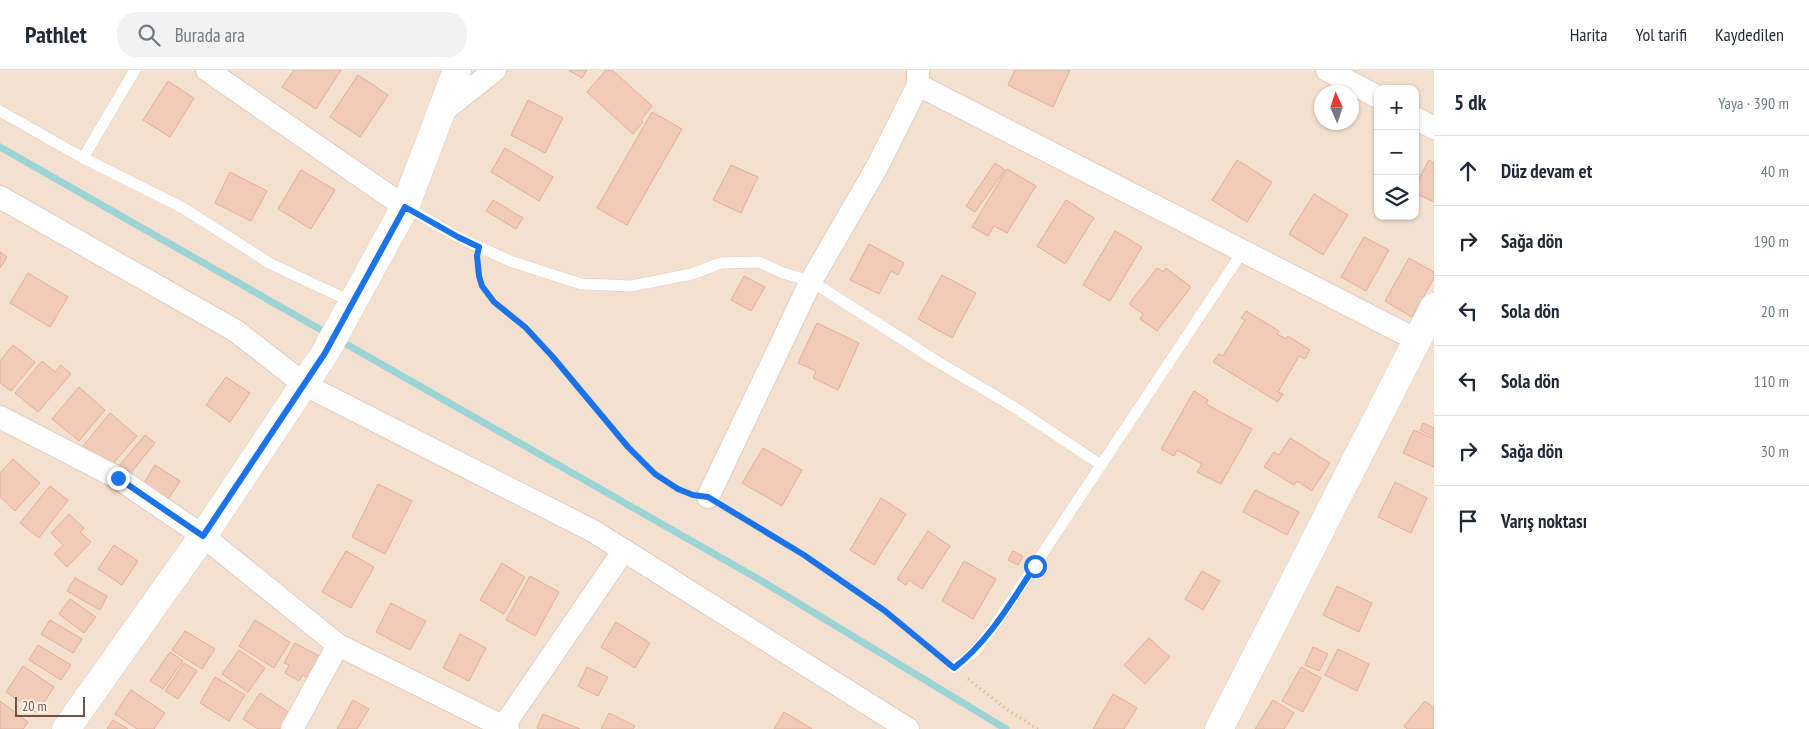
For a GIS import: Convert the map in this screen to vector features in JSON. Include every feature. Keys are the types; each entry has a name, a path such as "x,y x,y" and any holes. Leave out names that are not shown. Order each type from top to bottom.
{"street":[{"path":"207,70 405,207"},
{"path":"66,729 203,536 325,353 405,207 457,70"},
{"path":"441,113 495,70"},
{"path":"1327,70 1374,96"},
{"path":"708,497 811,280 877,167 918,77 1243,251 1417,340"},
{"path":"1419,120 1434,128"},
{"path":"0,197 236,331 305,385 593,531 908,729"},
{"path":"1219,729 1434,307"},
{"path":"0,418 118,478 203,536 338,645 505,728 624,550"},
{"path":"292,729 338,645"}],"lane":[{"path":"83,158 135,70"},
{"path":"0,111 83,158 183,208 347,312"},
{"path":"405,207 458,237 510,261 581,284 631,286 692,274 721,262 759,262 784,273 811,280 938,362 1014,407 1101,466"},
{"path":"954,668 975,651 995,625 1243,251"}],"path":[{"path":"479,247 477,256 479,276 482,286 494,302 532,334 628,447 655,474 678,489 693,495 708,497 804,555 885,611 1009,711 1038,729"}],"shaded area":[{"path":"0,70 1434,70 1434,729 0,729"}],"building":[{"path":"294,70 341,70 316,109 282,87"},
{"path":"568,70 587,70 582,78"},
{"path":"606,70 612,70 652,106 641,120 643,122 633,134 587,92"},
{"path":"1015,70 1070,70 1053,107 1008,85"},
{"path":"358,75 388,95 360,137 330,117"},
{"path":"168,81 194,98 170,137 143,120"},
{"path":"528,100 563,118 545,153 511,135"},
{"path":"652,112 682,129 627,225 597,208"},
{"path":"505,148 553,177 539,201 491,172"},
{"path":"1237,160 1272,182 1247,222 1212,200"},
{"path":"1429,160 1434,163 1434,202 1419,195 1419,179"},
{"path":"995,163 1005,170 975,212 966,206"},
{"path":"731,165 758,177 741,213 713,200"},
{"path":"1007,169 1036,186 1007,233 994,226 988,236 972,227"},
{"path":"301,170 335,190 311,229 278,209"},
{"path":"230,172 267,191 251,221 215,203"},
{"path":"1314,194 1348,215 1323,255 1289,234"},
{"path":"493,200 523,218 516,229 486,211"},
{"path":"1066,200 1094,218 1065,264 1037,246"},
{"path":"1115,231 1142,247 1110,301 1083,285"},
{"path":"1364,237 1389,250 1366,291 1341,277"},
{"path":"869,244 904,263 898,275 891,271 879,294 850,280"},
{"path":"0,252 7,257 0,268"},
{"path":"1409,258 1434,272 1434,278 1412,317 1385,301"},
{"path":"1157,268 1163,272 1166,268 1191,287 1157,331 1140,319 1143,314 1129,304"},
{"path":"28,273 68,297 50,327 10,303"},
{"path":"942,275 976,293 952,338 918,319"},
{"path":"744,276 765,287 751,311 731,300"},
{"path":"1246,311 1279,331 1277,334 1286,339 1288,336 1310,350 1305,359 1299,356 1278,392 1283,394 1278,402 1213,362 1219,354 1223,356 1245,320 1241,318"},
{"path":"817,323 859,343 838,390 813,378 816,371 798,363"},
{"path":"13,345 35,362 11,391 0,383 0,361"},
{"path":"42,361 55,372 61,365 71,374 38,412 15,393"},
{"path":"226,377 250,393 230,422 206,405"},
{"path":"79,387 105,410 79,441 52,419"},
{"path":"1194,391 1208,400 1206,404 1252,429 1221,484 1197,472 1202,464 1177,450 1174,456 1161,449"},
{"path":"110,413 137,436 109,468 83,446"},
{"path":"1423,423 1434,428 1434,437 1420,430"},
{"path":"1414,430 1434,439 1434,467 1403,453"},
{"path":"145,435 155,443 124,481 113,473"},
{"path":"1290,438 1330,463 1312,491 1297,481 1294,485 1264,467 1274,452 1279,455"},
{"path":"763,448 802,470 782,506 742,483"},
{"path":"13,459 40,483 15,511 0,497 0,473"},
{"path":"155,465 180,481 165,504 141,488"},
{"path":"1395,482 1427,498 1411,533 1378,517"},
{"path":"378,484 412,501 385,554 352,537"},
{"path":"50,486 68,500 39,538 20,523"},
{"path":"1255,490 1299,512 1287,535 1243,512"},
{"path":"881,498 906,514 874,565 850,550"},
{"path":"69,514 84,528 80,532 91,542 67,567 54,554 63,545 51,533"},
{"path":"928,531 950,546 922,589 909,580 906,585 897,579"},
{"path":"114,545 138,561 122,585 98,569"},
{"path":"346,551 374,567 351,608 322,592"},
{"path":"1013,551 1023,556 1018,565 1008,560"},
{"path":"964,561 996,579 973,619 942,601"},
{"path":"502,563 525,577 504,614 480,600"},
{"path":"1202,571 1220,581 1203,610 1185,599"},
{"path":"530,576 559,592 535,636 506,620"},
{"path":"75,578 107,596 100,610 67,591"},
{"path":"1337,586 1372,603 1359,632 1323,615"},
{"path":"70,599 96,617 84,633 59,614"},
{"path":"391,603 426,621 410,650 376,632"},
{"path":"50,620 82,639 73,653 41,634"},
{"path":"255,620 290,642 274,668 239,646"},
{"path":"616,622 650,643 635,668 601,647"},
{"path":"185,631 215,649 202,669 172,650"},
{"path":"460,634 486,648 469,681 443,668"},
{"path":"1149,638 1170,657 1145,684 1124,665"},
{"path":"295,643 319,656 307,678 303,675 299,681 285,673 289,665 284,663"},
{"path":"38,645 71,665 61,680 29,660"},
{"path":"1313,647 1328,654 1319,671 1305,665"},
{"path":"1338,649 1369,664 1357,691 1325,675"},
{"path":"239,650 265,668 248,692 222,674"},
{"path":"170,652 183,661 163,689 150,681"},
{"path":"184,663 197,671 178,699 165,691"},
{"path":"23,666 54,687 37,713 6,692"},
{"path":"587,667 608,677 598,696 578,686"},
{"path":"1301,667 1321,678 1303,712 1282,701"},
{"path":"215,677 245,695 229,721 200,703"},
{"path":"131,690 165,713 154,729 137,729 115,714"},
{"path":"260,693 290,713 280,729 258,729 243,719"},
{"path":"1113,694 1137,708 1124,729 1093,729"},
{"path":"353,700 369,709 357,729 337,729"},
{"path":"1273,700 1294,713 1284,729 1255,729"},
{"path":"0,701 28,722 23,729 0,729"},
{"path":"1425,701 1434,708 1434,729 1407,729 1404,726"},
{"path":"784,712 812,729 774,729"},
{"path":"609,713 635,726 633,729 601,729"},
{"path":"543,714 580,729 539,729 537,728"},
{"path":"113,720 128,729 107,729"}],"waterway":[{"path":"0,147 330,335"},
{"path":"339,340 760,580 1006,729"}],"route":[{"path":"118,478 203,536 325,353 405,207 479,247 477,266 479,276 482,286 494,302 525,327 574,382 594,409 655,474 678,489 693,495 708,497 804,555 885,611 954,668 975,651 986,638 1035,566"}]}
